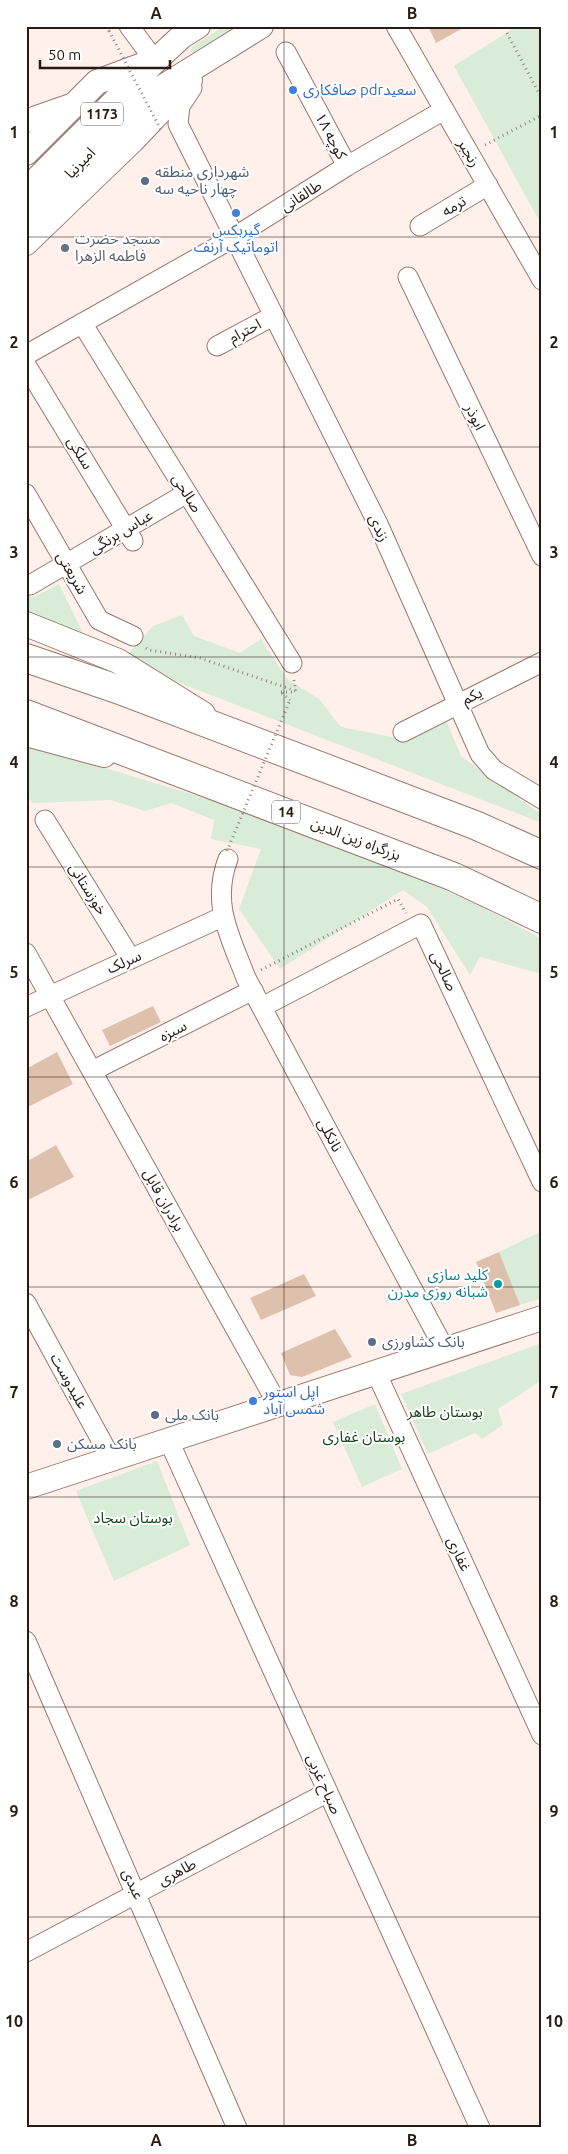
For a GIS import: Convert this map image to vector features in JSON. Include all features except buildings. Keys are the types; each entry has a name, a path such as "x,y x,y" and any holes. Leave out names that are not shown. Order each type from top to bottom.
{"highway":[{"path":"26,658 117,689 475,825 542,855"},
{"name":"بزرگراه زین الدین","path":"26,714 454,877 542,919"}],"main road":[{"name":"امیرنیا","path":"26,219 56,174 155,61 182,36 198,26"},
{"path":"26,243 132,141 216,52 261,26"},
{"name":"امیرنیا","path":"26,190 56,174 158,90 216,52"},
{"path":"26,153 97,82 155,61"},
{"path":"26,624 118,661 241,737"},
{"path":"26,734 224,788"},
{"path":"26,1487 376,1372 541,1321"}],"street":[{"path":"129,26 155,61"},
{"name":"رنجبر","path":"396,26 542,280"},
{"name":"زندی","path":"216,52 180,106 178,124 233,238 379,526 456,704 480,754 494,770 542,799"},
{"name":"کوچه ۱۸","path":"286,52 347,166"},
{"path":"26,123 35,116 75,102"},
{"name":"طالقانی","path":"26,355 233,238 347,166 444,110"},
{"name":"ترمه","path":"420,226 488,185"},
{"name":"ابوذر","path":"408,277 542,556"},
{"name":"احترام","path":"217,346 273,316"},
{"name":"صالحی","path":"82,322 292,663"},
{"name":"سلکی","path":"26,365 129,535"},
{"name":"عباس برنگی","path":"30,585 67,564 129,535 187,493"},
{"name":"شریعتی","path":"28,500 100,620 133,636"},
{"name":"یکم","path":"403,732 542,662"},
{"name":"خوزستانی","path":"45,820 131,959"},
{"path":"222,918 221,876 227,855"},
{"name":"سرلک","path":"26,1007 222,918"},
{"name":"نانکلی","path":"222,918 250,984 445,1350"},
{"name":"صالحی","path":"414,927 418,924 424,926 542,1182"},
{"path":"262,1007 414,927"},
{"name":"برادران قابل","path":"26,953 278,1405"},
{"name":"سبزه","path":"92,1071 250,984"},
{"name":"علیدوست","path":"26,1303 112,1460"},
{"name":"غفاری","path":"376,1372 542,1735"},
{"name":"صباح غربی","path":"169,1441 480,2128"},
{"name":"عبدی","path":"26,1641 237,2128"},
{"name":"طاهری","path":"26,1952 328,1792"}],"path":[{"path":"106,26 162,132"},
{"path":"507,33 542,99"},
{"path":"469,153 542,115"},
{"path":"133,636 149,650 200,658 296,691 281,692 290,700 227,855"},
{"path":"250,984 398,899 414,927"}],"green space":[{"path":"224,26 242,26 196,55 191,51 192,47"},
{"path":"517,26 542,26 542,226 454,66"},
{"path":"59,584 84,635 26,613 26,587 32,598"},
{"path":"182,615 194,636 240,653 261,639 287,679 319,699 341,727 402,739 444,715 461,756 542,815 542,823 167,678 127,655 153,626"},
{"path":"26,744 293,825 475,903 542,939 542,974 480,957 470,975 427,907 403,890 280,969 239,909 261,849 211,839 214,820 171,803 145,811 111,800 33,803 26,795"},
{"path":"542,1231 542,1298 520,1305 499,1252"},
{"name":"بوستان طاهر","path":"542,1343 542,1380 498,1409 503,1425 482,1439 475,1433 428,1454 401,1394"},
{"name":"بوستان غفاری","path":"375,1404 402,1469 362,1487 333,1422"},
{"name":"بوستان سجاد","path":"157,1461 190,1545 114,1581 76,1491"}],"place":[{"name":"صافکاری pdrسعید","path":"293,90"},
{"name":"شهرداری منطقه چهار ناحیه سه","path":"145,181"},
{"name":"گیربکس اتوماتیک آرنف","path":"236,213"},
{"name":"مسجد حضرت فاطمه الزهرا","path":"65,248"},
{"name":"کلید سازی شبانه روزی مدرن","path":"498,1284"},
{"name":"بانک کشاورزی","path":"372,1342"},
{"name":"اپل استور شمس آباد","path":"253,1401"},
{"name":"بانک ملی","path":"155,1415"},
{"name":"بانک مسکن","path":"57,1444"}]}
